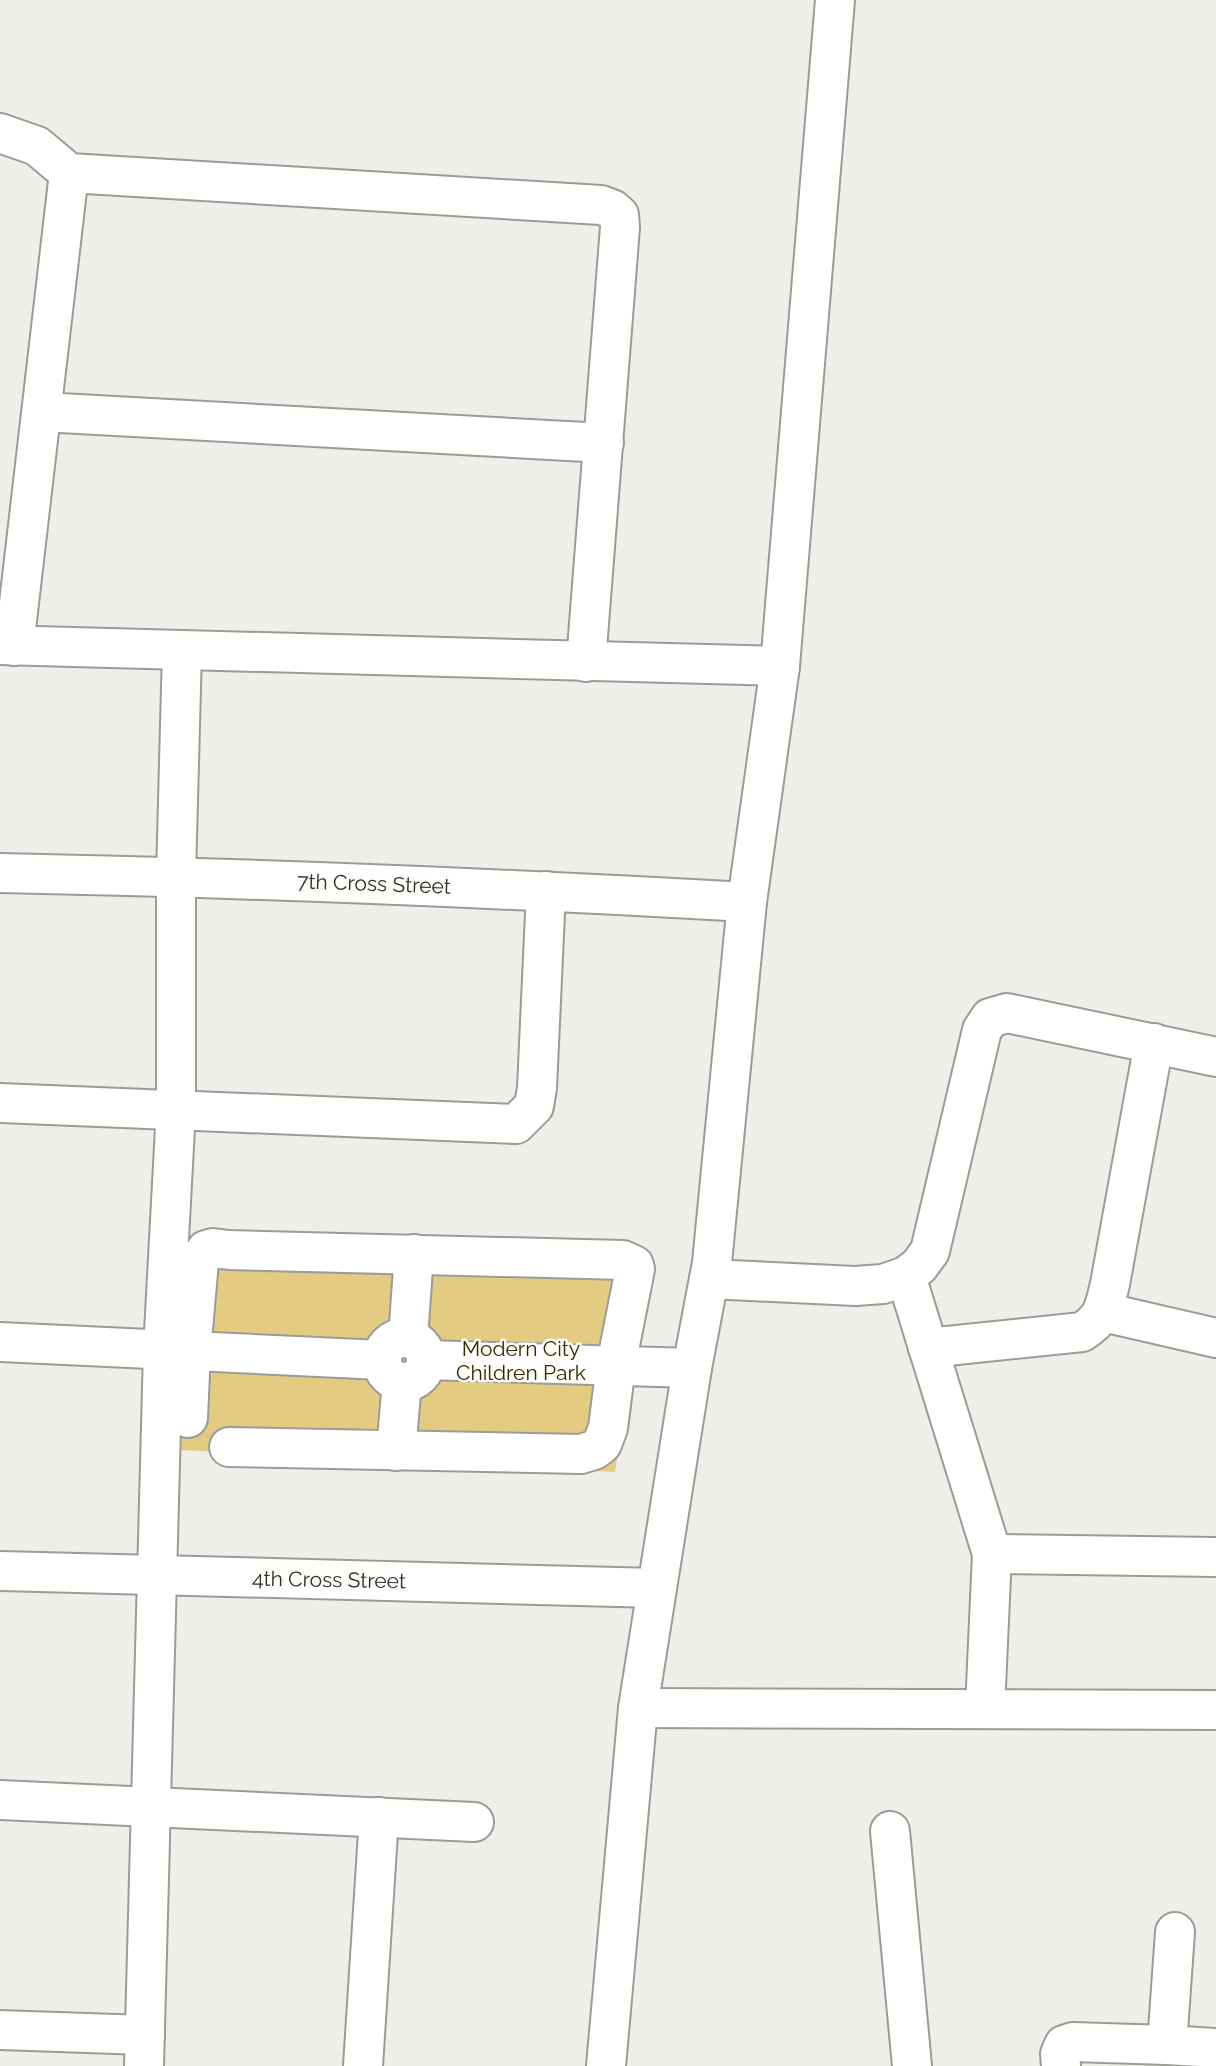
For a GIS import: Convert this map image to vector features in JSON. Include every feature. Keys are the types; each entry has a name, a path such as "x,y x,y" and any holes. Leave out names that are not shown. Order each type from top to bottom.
{"street":[{"path":"606,2066 638,1708 692,1367 709,1279 747,902 780,666 835,0"},
{"path":"0,133 37,146 69,173 601,205 619,215 586,662"},
{"path":"69,173 42,412 7,645 780,666"},
{"path":"42,412 604,443"},
{"path":"0,2030 144,2050 157,1576 177,1351 176,876 182,650"},
{"name":"7th Cross Street","path":"0,873 176,876 747,902"},
{"path":"0,1103 516,1124 534,1106 536,1097 547,891"},
{"path":"709,1279 855,1286 883,1284 906,1276 919,1266 930,1251 982,1030 990,1018 1007,1013 1216,1057"},
{"path":"928,1349 1082,1332 1096,1323 1103,1312 1154,1044"},
{"path":"188,1418 177,1351 200,1261 206,1250 213,1248 414,1254 630,1262 634,1265 608,1428 602,1444 594,1450 581,1454 229,1447"},
{"path":"397,1451 414,1254"},
{"path":"906,1276 992,1554 985,1709"},
{"path":"1103,1312 1216,1338"},
{"path":"0,1342 404,1360 692,1367"},
{"path":"992,1554 1216,1557"},
{"name":"4th Cross Street","path":"0,1571 657,1588"},
{"path":"638,1708 1216,1710"},
{"path":"0,1801 474,1822"},
{"path":"363,2066 379,1817"},
{"path":"890,1831 912,2066"},
{"path":"1167,2045 1175,1932"},
{"path":"1061,2066 1060,2054 1064,2045 1073,2042 1216,2048"}],"green space":[{"name":"Modern City Children Park","path":"195,1246 646,1258 615,1472 180,1450"}]}
